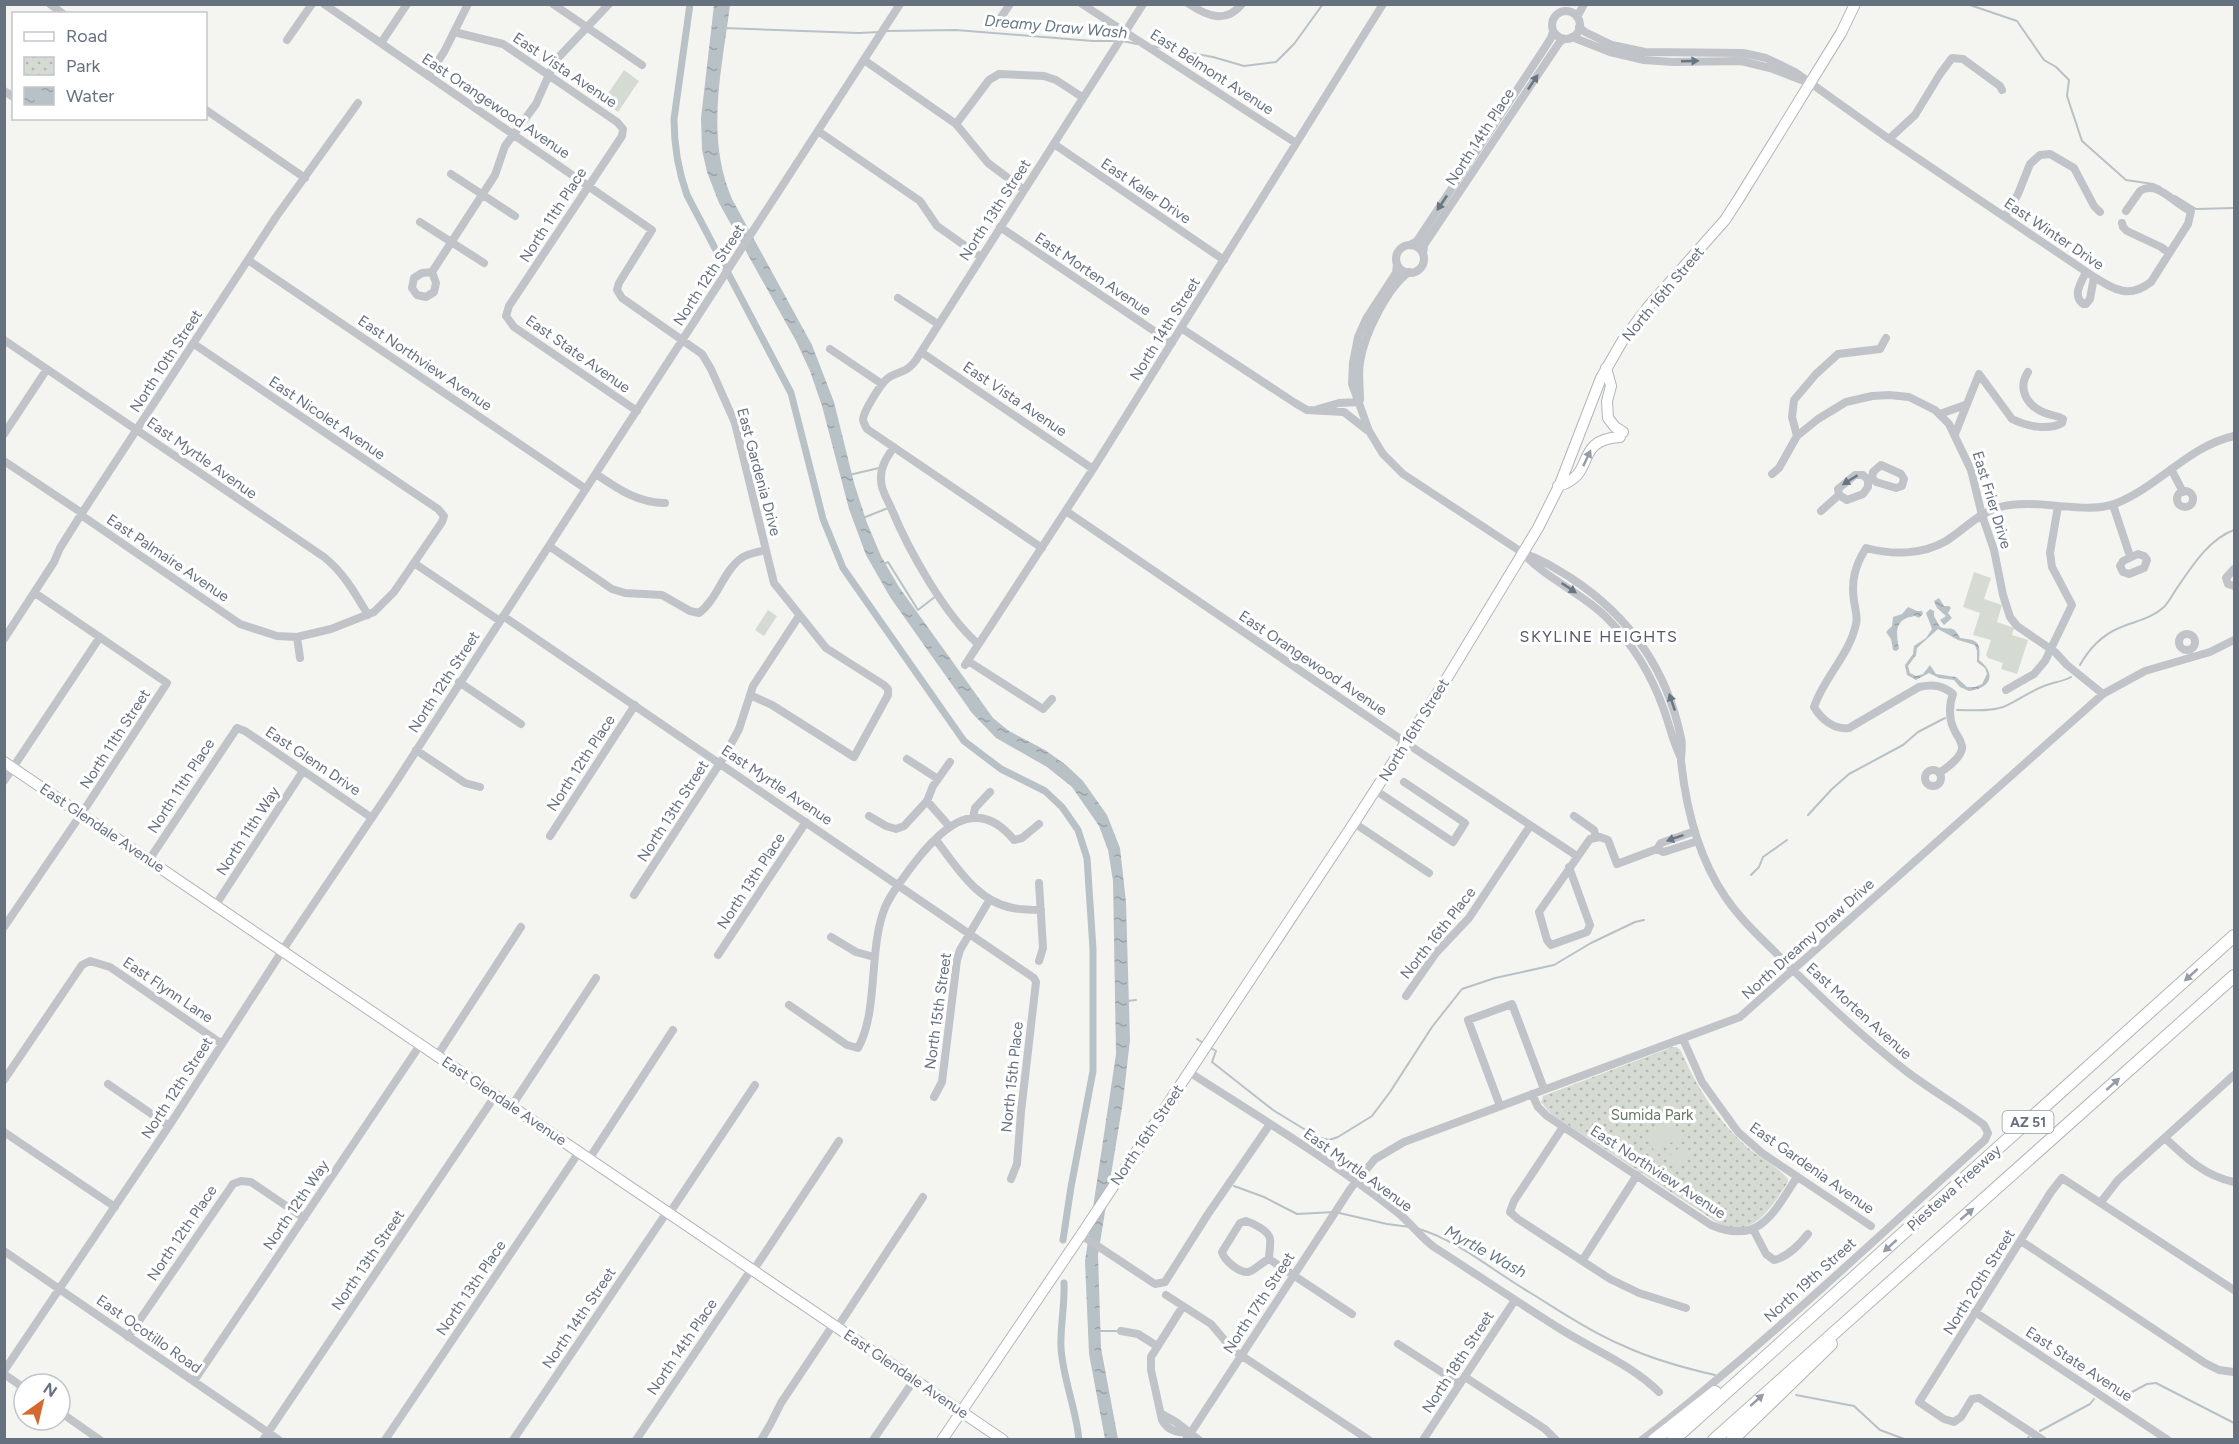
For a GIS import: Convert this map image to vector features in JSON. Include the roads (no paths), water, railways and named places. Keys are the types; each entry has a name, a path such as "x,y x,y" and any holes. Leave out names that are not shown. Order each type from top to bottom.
{"highway":[{"name":"Piestewa Freeway","path":"1673,1440 2235,936"},
{"name":"Piestewa Freeway","path":"1714,1440 2235,976"},
{"path":"1654,1440 1711,1395 1786,1330 1821,1307"},
{"path":"1732,1440 1831,1345 1844,1322"}],"main road":[{"name":"North 16th Street","path":"942,1440 1376,790 1523,553 1558,486 1606,368 1632,327 1725,220 1811,83 1841,33 1855,4"},
{"path":"1558,486 1571,483 1581,473 1589,452 1595,444 1622,434 1608,418 1607,401 1611,386 1606,368"},
{"name":"East Glendale Avenue","path":"9,765 1003,1440"}],"street":[{"path":"287,40 312,4"},
{"name":"East Orangewood Avenue","path":"324,4 652,230 617,290"},
{"path":"381,43 406,4"},
{"path":"428,76 468,4"},
{"path":"553,4 642,65"},
{"path":"432,272 499,167 505,146 536,104 555,61 609,4"},
{"name":"North 12th Street","path":"4,1373 372,818 900,4"},
{"path":"995,26 1010,4"},
{"name":"East Belmont Avenue","path":"1082,4 1296,143"},
{"name":"North 13th Street","path":"882,384 889,378 910,369 1143,4"},
{"path":"1189,4 1206,15 1221,18 1230,15 1242,4"},
{"name":"North 14th Street","path":"1052,699 1043,709 966,663 1093,469 1383,4"},
{"path":"1579,27 1577,17 1584,4"},
{"name":"North 14th Place","path":"1359,402 1352,384 1358,337 1366,319 1396,273 1397,252 1402,247 1417,241 1551,38 1554,16 1571,8 1577,17"},
{"name":"North 14th Place","path":"1359,402 1360,363 1365,339 1385,301 1402,277 1421,266 1424,245 1559,43 1579,27"},
{"name":"East Winter Drive","path":"1579,27 1612,45 1645,52 1743,53 1766,58 1795,72 1889,139 2086,272 2121,291 2131,292 2151,282 2188,224 2190,211 2167,195 2151,188 2142,188 2126,211"},
{"path":"1553,31 1558,36 1568,38"},
{"name":"East Vista Avenue","path":"454,32 503,44 617,122 623,129"},
{"name":"East Winter Drive","path":"1568,38 1644,60 1741,61 1770,68 1811,83"},
{"path":"1889,139 1915,115 1952,58 1970,63 2002,90"},
{"path":"864,60 956,124 988,163 1024,190"},
{"path":"956,124 991,74 1044,76 1082,97"},
{"path":"4,92 12,96"},
{"name":"North 10th Street","path":"4,639 35,593 81,514 276,217 358,103"},
{"path":"207,111 305,178"},
{"name":"North 11th Place","path":"506,316 510,306 622,136 623,129"},
{"path":"818,131 920,201 937,226 981,257"},
{"name":"East Kaler Drive","path":"1054,144 1224,260"},
{"path":"2005,217 2018,194 2030,164 2040,155 2050,154 2074,168 2100,212"},
{"path":"451,174 515,216"},
{"path":"420,222 483,263"},
{"path":"2122,223 2127,231 2169,253"},
{"name":"East Morten Avenue","path":"1000,227 1172,343"},
{"path":"1410,245 1418,247 1423,254"},
{"name":"East Northview Avenue","path":"248,260 586,489"},
{"path":"1397,264 1409,273"},
{"path":"2086,272 2076,294 2078,300 2083,304 2090,299 2094,277"},
{"name":"East Gardenia Drive","path":"617,290 622,298 702,354 735,423 774,583 826,648 865,667 888,689 888,695 854,758 772,705 750,695"},
{"path":"898,298 938,324"},
{"name":"East State Avenue","path":"506,316 514,327 637,411"},
{"name":"East Morten Avenue","path":"1181,328 1295,403 1314,411 1344,412 1355,418 1369,431"},
{"path":"1797,436 1791,417 1794,400 1816,374 1838,354 1881,349 1886,338"},
{"name":"East Myrtle Avenue","path":"4,340 324,557 353,588 368,615"},
{"name":"East Nicolet Avenue","path":"194,344 438,509 444,516 442,522 414,563"},
{"path":"830,349 882,384 863,419 867,429 1042,548"},
{"name":"East Vista Avenue","path":"921,352 1093,469"},
{"path":"4,434 47,369"},
{"path":"1955,434 1979,374 2012,419 2031,426 2045,427 2062,423 2063,419 2057,415 2047,414 2031,406 2023,387 2028,372"},
{"name":"East Frier Drive","path":"1788,450 1797,436 1818,418 1846,402 1872,396 1909,397 1940,414 1955,434 1971,470 2010,617 2017,626 2051,649 2071,669 2103,694"},
{"path":"1314,411 1339,403 1359,402"},
{"name":"East Morten Avenue","path":"1359,402 1369,431 1383,454 1403,474 1523,553 1540,558 1599,598 1629,628 1646,650 1660,674 1674,707 1682,741 1681,759 1690,814 1698,841 1725,897 1742,918 1793,970 1855,1028 1899,1065 1984,1125 1988,1132"},
{"path":"1940,414 1965,405"},
{"path":"1939,773 1959,755 1962,749 1962,744 1952,726 1953,694 1946,688 1932,685 1919,687 1849,728 1841,729 1825,721 1814,707 1848,649 1857,621 1853,594 1854,573 1866,548 1898,553 1923,550 1945,542 1982,515 1995,509 2018,504 2100,507 2113,505 2146,487 2198,449 2220,439 2235,436"},
{"path":"894,447 882,467 880,478 885,495 907,544 923,572 967,635 978,644"},
{"name":"East Palmaire Avenue","path":"4,461 240,624 277,636 297,637"},
{"path":"2171,469 2183,492"},
{"path":"596,474 636,499 665,503"},
{"path":"1855,475 1870,479 1863,494 1847,500 1839,495 1838,489 1855,475"},
{"path":"1821,511 1839,495"},
{"path":"2113,505 2130,556"},
{"path":"2006,690 2034,674 2045,661 2072,605 2052,567 2050,553 2058,506"},
{"name":"East Orangewood Avenue","path":"1066,511 1577,856"},
{"path":"549,546 612,589 625,593 662,595 690,611 699,613 706,608 734,566 743,557 765,550"},
{"path":"300,658 297,637 331,629 374,612 394,592 414,563"},
{"name":"East Myrtle Avenue","path":"414,563 635,705 1034,978"},
{"path":"2235,569 2226,578 2228,584 2235,586"},
{"path":"4,781 9,765 100,637 35,593"},
{"name":"North 13th Street","path":"634,895 720,763 739,729 753,686 799,616"},
{"name":"North 11th Street","path":"4,927 167,683 100,637"},
{"name":"North Dreamy Draw Drive","path":"1355,1182 1375,1159 1390,1149 1614,1060 1683,1039 1740,1017 2103,694 2145,670 2190,653 2210,652 2235,640"},
{"path":"459,682 520,724"},
{"name":"North 12th Place","path":"550,836 635,705"},
{"name":"North 11th Place","path":"149,860 237,728"},
{"name":"East Glenn Drive","path":"237,728 245,731 372,818"},
{"path":"416,750 465,783 480,787"},
{"path":"907,759 938,778"},
{"path":"869,816 896,829 904,826 927,801 938,778 950,762"},
{"name":"North 11th Way","path":"215,906 303,771"},
{"path":"1376,790 1453,842 1465,823 1404,782"},
{"path":"973,818 975,808 990,792"},
{"path":"927,801 949,826"},
{"path":"1574,816 1594,830 1596,837"},
{"path":"789,1005 847,1045 858,1048 867,1027 874,957 884,909 919,857 949,826 973,818 988,820 1007,831 1014,840 1022,838 1039,824"},
{"name":"North 13th Place","path":"718,955 806,822"},
{"path":"1354,823 1429,873"},
{"name":"North 16th Place","path":"1406,996 1436,953 1469,918 1530,826"},
{"path":"1569,867 1590,925 1587,932 1551,945 1547,940 1539,912 1569,867 1590,839 1596,837 1608,840 1617,864 1657,849 1660,843 1695,831"},
{"path":"936,840 972,885 990,899 1013,909 1041,910"},
{"path":"1657,849 1663,852 1698,841"},
{"path":"1039,883 1043,948 1039,961"},
{"name":"North 15th Street","path":"934,1097 942,1082 957,960 960,950 990,899"},
{"path":"437,1056 521,927"},
{"path":"831,937 856,952 874,957"},
{"name":"East Flynn Lane","path":"4,1080 82,965 90,961 110,967 222,1044"},
{"path":"511,1107 596,978"},
{"name":"North 15th Place","path":"1011,1179 1017,1164 1036,982 1034,978"},
{"path":"1500,1106 1468,1020 1512,1004 1544,1089"},
{"path":"589,1159 674,1030"},
{"name":"East Gardenia Avenue","path":"1683,1039 1702,1082 1738,1132 1762,1153 1871,1226"},
{"name":"North 12th Way","path":"194,1381 420,1045"},
{"name":"East Myrtle Avenue","path":"1189,1072 1355,1182 1398,1213 1426,1241 1618,1362 1659,1392"},
{"path":"2235,1075 2118,1179 2101,1202 2235,1290"},
{"path":"108,1084 169,1126"},
{"name":"North 14th Street","path":"513,1440 755,1084"},
{"name":"East Northview Avenue","path":"1532,1094 1538,1107 1563,1127 1712,1225 1731,1231 1753,1229"},
{"name":"North 13th Street","path":"263,1440 495,1096"},
{"path":"1079,1237 1155,1284 1165,1282 1208,1214 1270,1124"},
{"path":"1563,1127 1514,1201 1510,1212 1582,1261 1631,1290 1686,1308"},
{"path":"4,1132 115,1207"},
{"name":"North 19th Street","path":"1642,1440 1705,1390 1826,1285 1985,1140 1988,1132"},
{"path":"2165,1138 2206,1173 2235,1182"},
{"name":"North 14th Place","path":"636,1440 839,1141"},
{"name":"North 13th Place","path":"385,1440 579,1152"},
{"path":"1582,1261 1637,1175"},
{"path":"1797,1177 1768,1220 1753,1229 1766,1254 1774,1260 1786,1255 1808,1234"},
{"name":"North 20th Street","path":"2043,1440 1979,1398 1972,1399 1961,1417 1954,1422 1944,1419 1919,1402 2062,1178 2101,1202"},
{"name":"North 12th Place","path":"128,1337 233,1184 242,1181 250,1182 304,1218"},
{"name":"North 17th Street","path":"1188,1436 1355,1182"},
{"path":"761,1440 781,1402 923,1197"},
{"path":"1246,1221 1251,1222 1268,1235 1270,1239 1269,1259 1249,1272 1244,1272 1227,1261 1222,1252 1240,1224 1246,1221"},
{"path":"2020,1241 2205,1363 2219,1370 2235,1372"},
{"name":"East Ocotillo Road","path":"4,1251 279,1440"},
{"path":"1269,1259 1352,1314"},
{"path":"1166,1295 1211,1324 1224,1342 1241,1356 1369,1440"},
{"name":"North 18th Street","path":"1424,1440 1515,1299"},
{"path":"1183,1306 1151,1357 1151,1370 1162,1414 1176,1422 1188,1436 1199,1440"},
{"name":"East State Avenue","path":"1975,1312 2168,1440"},
{"path":"1121,1331 1138,1334 1157,1346"},
{"path":"1398,1344 1460,1384"},
{"path":"1465,1377 1545,1429 1556,1440"},
{"path":"873,1440 914,1380"},
{"path":"72,1420 100,1440"}],"water":[{"path":"714,5 730,5 720,78 717,127 724,175 732,199 812,345 834,402 854,483 881,556 899,587 993,718 1009,731 1045,750 1083,781 1107,815 1120,848 1126,902 1130,1040 1123,1101 1098,1255 1101,1348 1118,1439 1105,1439 1089,1354 1085,1261 1116,1054 1113,881 1108,850 1099,826 1072,787 1047,767 996,738 972,713 890,597 866,555 849,509 822,406 810,371 796,341 719,203 707,172 702,150 701,118"},
{"path":"1939,598 1944,606 1951,608 1948,613 1952,618 1944,625 1940,620 1946,616 1937,608 1934,601"},
{"path":"1908,607 1922,611 1923,614 1919,618 1915,616 1900,623 1897,632 1899,649 1896,651 1893,650 1891,639 1886,632 1892,626 1893,617 1902,614"},
{"path":"1930,609 1934,611 1940,627 1953,629 1960,638 1977,643 1979,660 1985,665 1990,675 1987,684 1969,691 1960,687 1954,680 1939,678 1929,673 1916,680 1907,675 1905,665 1913,654 1914,646 1926,638 1932,629 1926,613","holes":["1938,629 1958,640 1975,645 1977,662 1985,668 1987,674 1982,684 1967,687 1956,677 1936,674 1930,665 1923,674 1916,676 1910,673 1908,666 1916,655 1917,648"]}],"waterway":[{"path":"690,4 674,119 681,176 687,195 791,393 823,519 843,568 964,741 1001,769 1045,791 1062,807 1078,830 1087,858 1093,949 1093,1071 1063,1240"},
{"name":"Dreamy Draw Wash","path":"1152,46 1213,57 1244,66 1276,62 1294,44 1323,4"},
{"name":"Dreamy Draw Wash","path":"1967,4 2017,21 2044,60 2056,67 2069,80 2067,96 2082,141 2126,180 2160,187"},
{"name":"Dreamy Draw Wash","path":"724,28 880,32"},
{"name":"Dreamy Draw Wash","path":"886,31 956,30 1117,41"},
{"name":"Dreamy Draw Wash","path":"1122,41 1137,44"},
{"name":"Dreamy Draw Wash","path":"2175,196 2196,209 2234,208"},
{"path":"849,475 879,468"},
{"path":"863,518 888,508"},
{"path":"2080,665 2101,639 2164,607 2202,554 2217,540 2234,530"},
{"path":"884,564 888,562 918,610 936,596"},
{"path":"1957,710 1997,709 2039,688 2071,677"},
{"path":"1808,815 1849,774 1903,745 1918,732 1945,718"},
{"path":"1751,875 1759,867 1763,857 1787,840"},
{"path":"1209,1047 1216,1051 1212,1062 1273,1110 1317,1137 1329,1140 1372,1116 1432,1027 1462,989 1495,978 1554,965 1591,943 1644,920"},
{"name":"Myrtle Wash","path":"1127,1001 1136,1000"},
{"path":"1197,1039 1205,1044"},
{"name":"Myrtle Wash","path":"1234,1186 1264,1197 1297,1214 1335,1212 1410,1227"},
{"name":"Myrtle Wash","path":"1419,1229 1462,1249 1564,1314 1612,1340 1658,1359 1715,1375"},
{"path":"1064,1283 1061,1348 1079,1440"},
{"path":"1100,1331 1118,1331"},
{"path":"2119,1399 2147,1384 2156,1383 2234,1423"},
{"name":"Myrtle Wash","path":"1796,1395 1854,1406 1880,1430 1907,1440"},
{"path":"2040,1431 2090,1404 2094,1399"},
{"path":"2025,1440 2029,1437"}],"district":[{"name":"SKYLINE HEIGHTS","path":"1599,636"}],"park label":[{"name":"Sumida Park","path":"1652,1115"}]}
